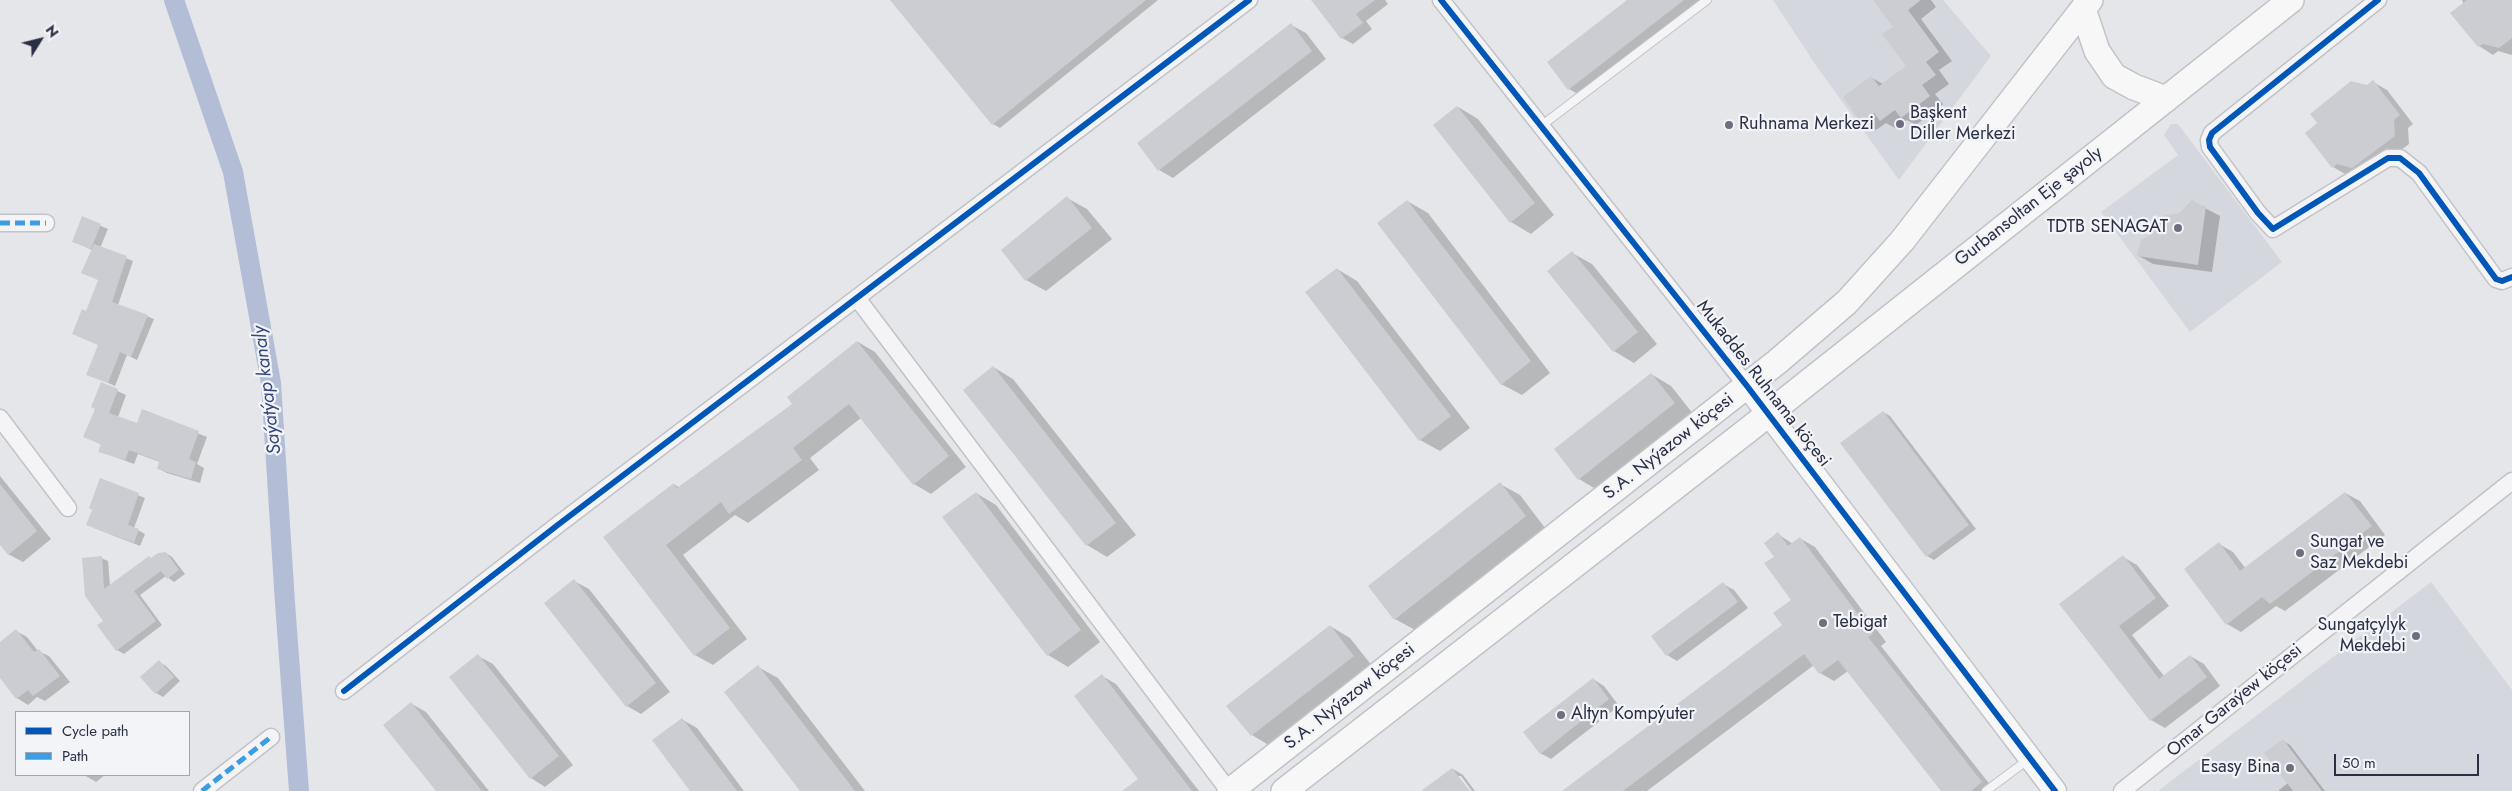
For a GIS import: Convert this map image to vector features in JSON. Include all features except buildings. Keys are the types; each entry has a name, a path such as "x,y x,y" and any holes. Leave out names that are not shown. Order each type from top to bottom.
{"main road":[{"name":"Gurbansoltan Eje şayoly","path":"1768,414 2291,0"},
{"path":"2087,4 2097,51 2114,76 2134,87 2166,99"},
{"name":"S.A. Nyýazow köçesi","path":"1229,791 1747,386 1847,302 1879,269 2087,4"},
{"name":"S.A. Nyýazow köçesi","path":"1284,791 1768,414"}],"street":[{"path":"344,691 1249,0"},
{"name":"Mukaddes Ruhnama köçesi","path":"1441,0 1747,386 2055,791"},
{"path":"2378,0 2212,133 2208,140 2210,147 2258,213 2274,228 2388,158 2400,158 2418,174 2496,279 2502,281 2512,277"},
{"path":"0,223 46,223"},
{"path":"857,298 1229,791"},
{"path":"0,418 68,508"},
{"name":"Omar Garaýew köçesi","path":"2122,791 2512,481"},
{"path":"202,791 272,737"}],"lane":[{"path":"1541,126 1706,0"},
{"path":"1986,791 2030,759"}],"shaded area":[{"name":"Başkent Diller Merkezi","path":"1773,0 1943,0 1991,56 1899,180 1817,67"},
{"name":"TDTB SENAGAT","path":"2171,124 2178,124 2282,262 2190,332 2101,212 2178,155 2164,135"},
{"name":"Sungatçylyk Mekdebi","path":"2431,582 2512,690 2512,791 2158,791"}],"waterway":[{"name":"Saýatýap kanaly","path":"174,0 233,172 271,383 299,791"}],"marked path":[{"path":"0,223 46,223"},
{"path":"202,791 271,737"}],"cycle path":[{"path":"344,691 559,524 1249,0"},
{"path":"1441,0 1747,386 2055,791"},
{"path":"2378,0 2212,133 2209,140 2210,147 2258,213 2273,229 2388,158 2400,158 2419,173 2496,279 2502,281 2512,277"}],"place":[{"name":"Başkent Diller Merkezi","path":"1900,124"},
{"name":"Ruhnama Merkezi","path":"1729,125"},
{"name":"TDTB SENAGAT","path":"2178,228"},
{"name":"Sungat ve Saz Mekdebi","path":"2300,553"},
{"name":"Tebigat","path":"1823,623"},
{"name":"Sungatçylyk Mekdebi","path":"2416,636"},
{"name":"Altyn Kompýuter","path":"1561,715"},
{"name":"Esasy Bina","path":"2290,768"}]}
